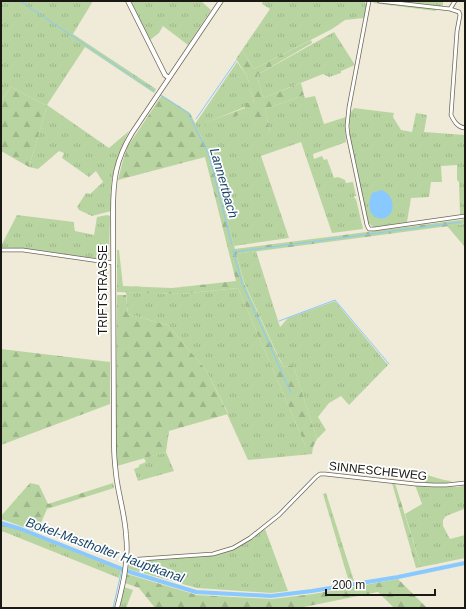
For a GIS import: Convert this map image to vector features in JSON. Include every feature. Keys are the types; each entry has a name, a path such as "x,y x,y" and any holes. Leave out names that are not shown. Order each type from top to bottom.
{"street":[{"path":"128,1 165,74 169,78"},
{"name":"TRIFTSTRASSE","path":"117,608 124,577 127,536 116,474 114,446 114,180 124,145 221,1"},
{"path":"369,1 349,107 347,126 367,225 369,229 374,229 465,216"},
{"path":"379,1 450,9 459,12 460,15 456,31 451,115 454,122 462,128 465,128"},
{"path":"450,9 455,1"},
{"path":"1,250 23,250 113,263"},
{"name":"SINNESCHEWEG","path":"126,562 213,554 232,548 250,538 279,515 320,474 415,484 446,485 465,483"}],"green space":[{"path":"1,1 93,1 73,34 156,89 154,93 85,47 47,105 109,148 129,131 113,174 111,211 92,216 79,210 77,207 86,193 90,194 103,182 96,171 89,177 62,158 64,153 59,151 38,169 29,167 47,106 11,87 1,101"},
{"path":"131,1 201,1 211,10 188,45 163,26 159,33 150,40"},
{"path":"263,1 364,1 366,7 364,18 345,20 332,29 254,69 242,50 270,9 262,4"},
{"path":"394,1 443,1 443,7 438,7"},
{"path":"373,3 435,9 436,11"},
{"path":"334,32 355,65 341,71 341,73 329,77 323,74 263,98 257,75"},
{"path":"311,40 312,43 257,75 263,98 301,83 304,95 265,109 270,132 264,133 256,126 255,121 246,121 244,113 206,127 204,123 245,108 246,103 254,102 247,76 236,59 242,50 254,69"},
{"path":"237,62 247,76 254,102 205,123 244,113 270,132 265,109 304,95 305,98 315,96 324,124 346,117 346,142 313,154 314,159 322,156 324,160 327,159 334,178 338,177 345,180 346,183 353,182 356,196 354,196 363,229 332,233 301,142 261,156 289,238 234,246 210,154 195,124"},
{"path":"11,87 47,106 29,167 1,151 1,101"},
{"path":"162,95 190,113 210,154 235,249 460,220 464,224 236,254 244,283 279,359 284,367 293,365 317,439 313,447 306,447 238,288 180,294 117,292 117,250 119,250 123,286 172,288 236,281 205,157 118,180 128,146"},
{"path":"354,108 394,113 393,117 401,130 412,132 416,113 427,115 424,132 465,135 465,215 460,214 457,165 441,166 442,182 431,182 429,197 411,198 407,222 374,227 368,223 350,136 349,118"},
{"path":"17,215 74,222 75,231 94,235 97,217 107,215 110,216 109,259 107,260 23,248 1,248"},
{"path":"465,219 465,247 447,226 464,224 460,220"},
{"path":"256,251 280,327 288,318 335,301 388,365 349,405 341,396 329,403 318,417 326,430 317,439 293,365 284,367 244,282 236,254"},
{"path":"238,288 306,447 313,447 312,454 248,460 227,414 228,413 206,370 168,325 128,314 126,292 180,294"},
{"path":"117,295 126,295 128,314 168,325 206,370 228,414 169,431 166,452 117,466 116,446"},
{"path":"1,349 110,362 110,404 1,445"},
{"path":"166,452 174,471 138,481 134,469 146,462 144,458"},
{"path":"427,475 452,481 446,483 425,483"},
{"path":"30,483 39,485 48,504 113,483 114,488 47,509 37,532 1,519 1,516"},
{"path":"392,483 395,483 421,567 416,568"},
{"path":"415,485 465,486 464,509 446,516 443,520 443,526 450,539 465,535 465,558 421,567 405,514 422,504"},
{"path":"326,493 354,581 349,582 323,494"},
{"path":"1,524 21,530 121,570 119,578 1,531"},
{"path":"265,529 288,591 271,593 197,588 128,569 129,563 133,561 213,555 251,539"},
{"path":"127,574 197,595 272,599 313,594 398,579 427,608 394,608 378,592 299,608 155,608 139,588 125,583"},
{"path":"124,587 133,590 126,608 119,608"}],"water":[{"path":"381,190 387,193 392,201 390,215 385,218 374,216 370,211 369,204 372,193"}],"waterway":[{"name":"Lannertbach","path":"20,1 154,91"},
{"path":"196,119 236,61"},
{"name":"Lannertbach","path":"160,95 188,113 209,155 232,245"},
{"path":"234,252 461,222"},
{"name":"Lannertbach","path":"233,250 242,283 291,393"},
{"path":"279,321 335,300 389,364"},
{"name":"Bokel-Mastholter Hauptkanal","path":"1,523 21,529 130,572 196,592 271,596 398,577 465,563"},
{"path":"113,608 122,569"}]}
